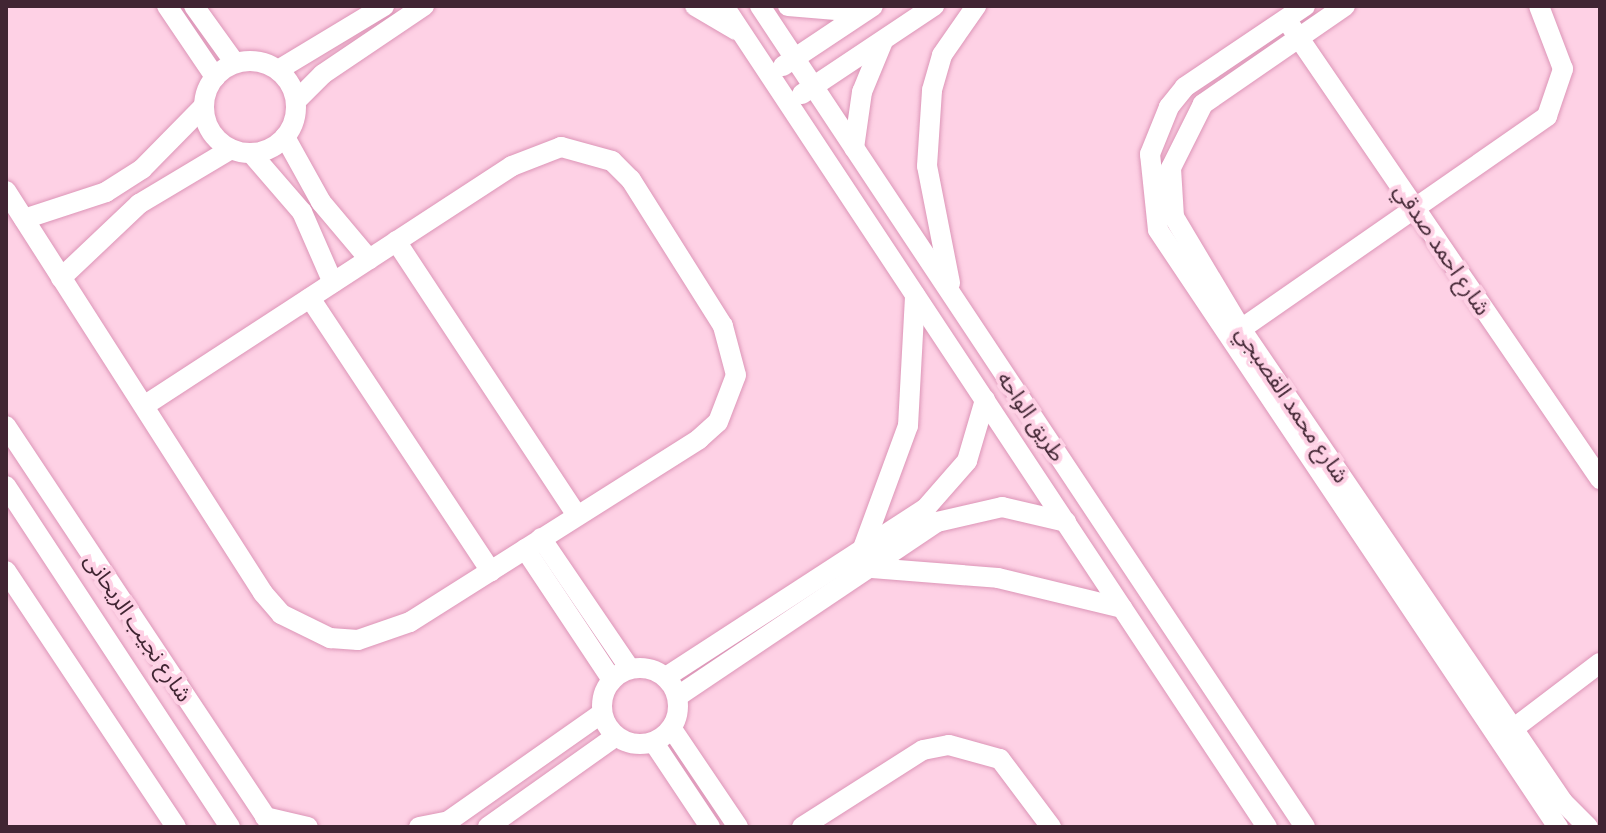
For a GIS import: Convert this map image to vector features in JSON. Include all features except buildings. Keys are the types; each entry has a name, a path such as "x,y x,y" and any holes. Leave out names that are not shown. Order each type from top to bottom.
{"street":[{"path":"167,6 215,77"},
{"path":"194,6 235,63"},
{"path":"24,219 66,209 130,177 204,106 215,77 235,63 278,70 384,6"},
{"path":"369,259 321,202 285,137 296,101 323,74 424,6"},
{"path":"695,6 743,34"},
{"name":"طريق الواحه","path":"724,6 1267,827"},
{"name":"طريق الواحه","path":"760,6 1305,827"},
{"path":"788,6 869,9"},
{"path":"789,103 934,6"},
{"path":"954,299 931,205 928,126 942,55 976,6"},
{"name":"شارع محمد القصبجي","path":"1305,6 1185,87 1150,154 1158,230 1234,334 1506,734 1558,827"},
{"name":"شارع محمد القصبجي","path":"1234,334 1183,240 1171,168 1203,104 1345,6"},
{"path":"1234,334 1547,116 1563,69 1539,6"},
{"path":"770,74 869,9"},
{"name":"شارع احمد صدقي","path":"1286,19 1600,479"},
{"path":"854,148 862,92 883,40"},
{"path":"278,70 296,101"},
{"path":"204,106 212,132 241,151 302,212 333,283"},
{"path":"61,278 139,204 241,151 285,137"},
{"path":"6,191 263,593 304,629 344,639 385,634 491,571 699,439 724,411 736,375 723,326 631,180 588,150 535,153 145,405"},
{"path":"396,241 577,515"},
{"path":"863,548 908,426 915,295"},
{"path":"310,298 491,571"},
{"path":"666,677 863,548 949,487 967,461 985,400"},
{"name":"شارع نجيب الريحانى","path":"6,426 269,822"},
{"name":"شارع نجيب الريحانى","path":"6,486 230,827"},
{"path":"678,696 937,522 969,510 1035,510 1066,522"},
{"path":"533,543 630,669 666,677 678,696 672,729 654,743"},
{"path":"533,543 612,680"},
{"path":"872,568 998,578 1122,608"},
{"path":"6,571 176,827"},
{"path":"1506,734 1600,663"},
{"path":"419,827 444,824 602,713 612,680 630,669"},
{"path":"602,713 616,736"},
{"path":"672,729 738,827"},
{"name":"شارع محمد القصبجي","path":"1506,734 1588,827"},
{"path":"488,827 616,736 654,743 710,827"},
{"path":"802,827 923,750 949,745 1000,759 1051,827"},
{"path":"269,822 308,827"}]}
